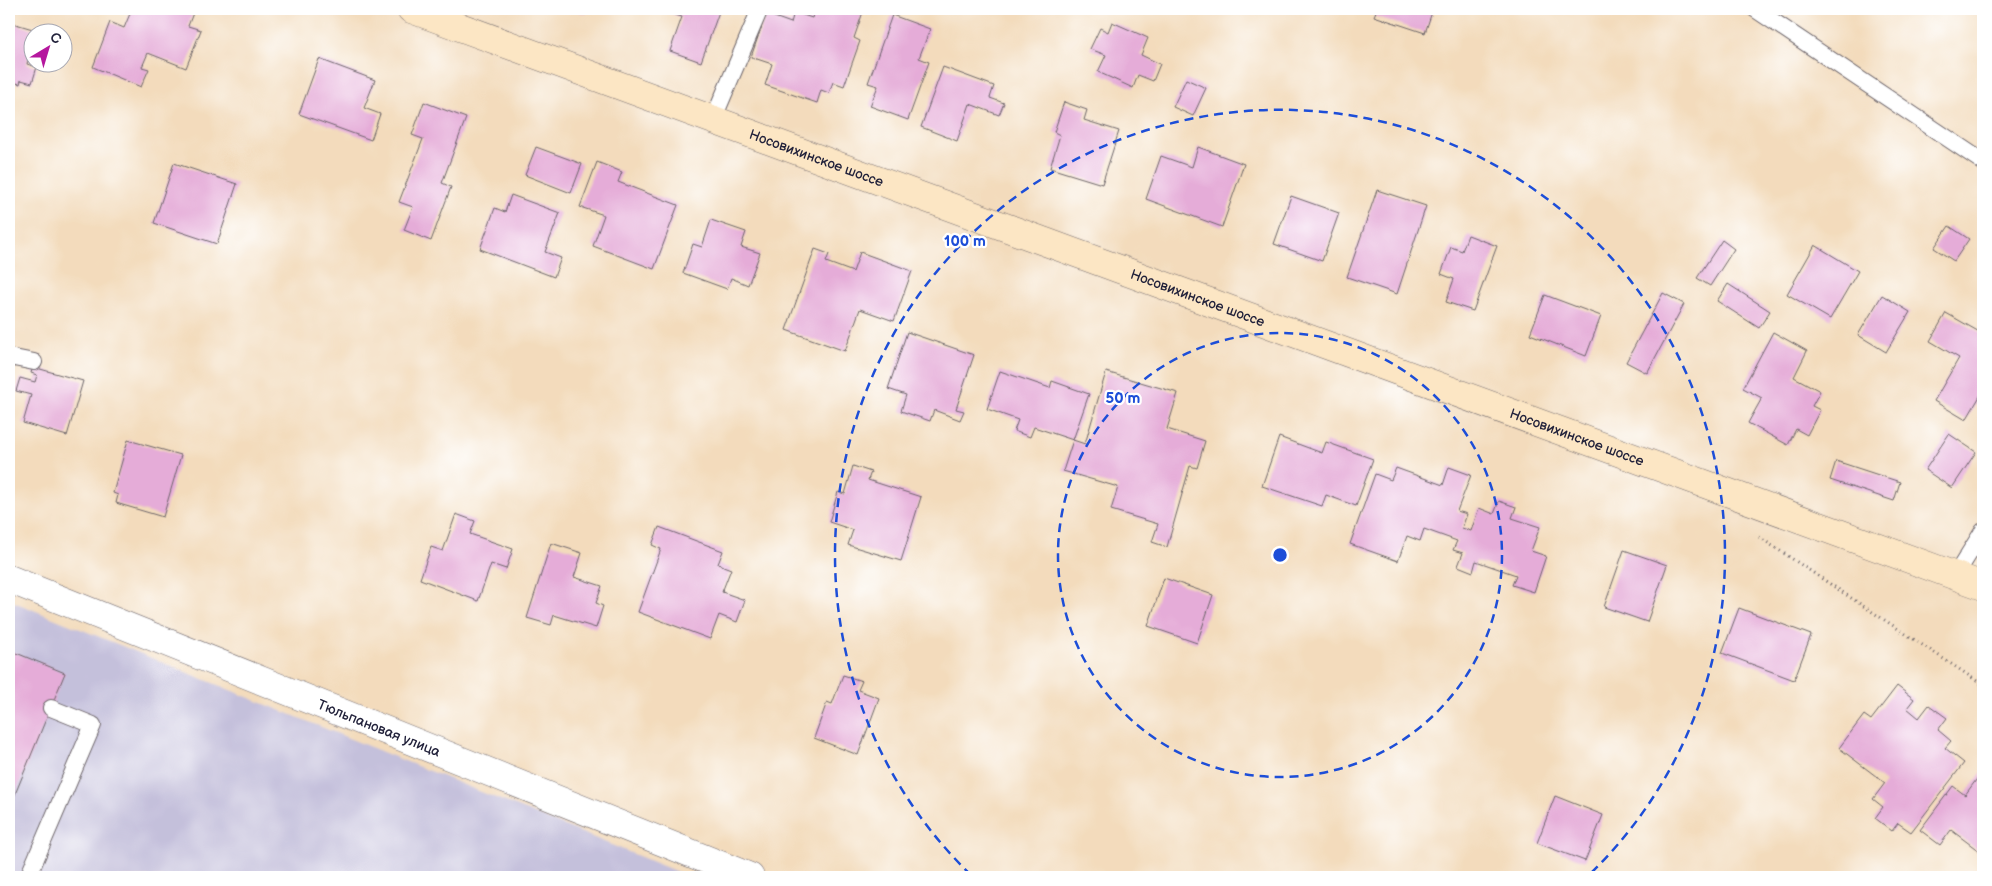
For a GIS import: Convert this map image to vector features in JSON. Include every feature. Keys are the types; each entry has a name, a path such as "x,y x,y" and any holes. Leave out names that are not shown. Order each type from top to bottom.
{"main road":[{"name":"Носовихинское шоссе","path":"411,9 1983,586"}],"street":[{"name":"Тюльпановая улица","path":"9,579 750,877"}],"lane":[{"path":"714,120 760,9"},
{"path":"1754,9 1983,162"},
{"path":"9,357 34,362"},
{"path":"1955,576 1983,531"},
{"path":"28,877 93,725 51,708"}],"path":[{"path":"1759,537 1983,685"}],"shaded area":[{"path":"9,600 690,877 9,877"}],"building":[{"path":"132,9 183,9 193,13 188,26 201,30 186,68 148,53 142,67 149,69 141,87 93,67 110,22 124,28"},
{"path":"572,9 587,9 585,14"},
{"path":"666,9 720,9 701,62 670,51 682,17 665,12"},
{"path":"815,9 864,9 854,38 860,41 844,86 833,82 829,93 821,90 817,103 765,85 772,64 751,57 766,14 791,23 794,12 812,18"},
{"path":"1377,9 1433,9 1425,33 1374,16"},
{"path":"892,15 930,29 919,58 929,62 908,120 870,106 878,86 868,83"},
{"path":"9,22 22,26 22,72 35,72 32,83 21,80 20,84 9,81"},
{"path":"1112,22 1148,38 1141,55 1160,64 1153,81 1138,75 1133,88 1098,72 1106,55 1090,49 1100,28 1108,32"},
{"path":"319,59 375,80 364,108 380,114 371,140 299,114"},
{"path":"943,67 994,86 990,98 1004,103 999,115 970,104 957,141 921,127"},
{"path":"1186,79 1206,88 1193,116 1173,107"},
{"path":"424,102 466,118 442,183 451,187 431,241 404,230 413,207 399,202 423,139 412,135"},
{"path":"1064,102 1087,110 1084,120 1119,131 1102,184 1050,168 1060,135 1054,132"},
{"path":"536,147 582,164 571,193 525,175"},
{"path":"1198,147 1244,164 1222,227 1146,199 1161,156 1192,167"},
{"path":"597,162 622,172 618,182 678,205 654,269 593,246 604,215 580,207"},
{"path":"174,163 237,184 217,244 154,223"},
{"path":"1377,190 1426,206 1397,294 1347,277"},
{"path":"511,195 560,213 545,252 561,258 554,277 480,249 495,208 505,212"},
{"path":"1291,196 1339,213 1322,261 1274,244"},
{"path":"711,220 746,232 741,247 760,253 748,285 731,278 727,289 683,273 693,244 702,247"},
{"path":"1949,226 1969,239 1954,261 1934,248"},
{"path":"1468,235 1497,246 1473,311 1446,302 1454,279 1441,274 1451,247 1462,251"},
{"path":"1722,240 1734,249 1710,286 1697,278"},
{"path":"1815,245 1858,271 1830,319 1787,294"},
{"path":"815,249 829,254 826,262 853,272 860,252 912,271 894,321 860,309 845,351 786,330"},
{"path":"1728,284 1770,311 1759,328 1717,301"},
{"path":"1663,293 1684,304 1647,373 1626,362"},
{"path":"1545,295 1601,316 1586,356 1530,334"},
{"path":"1882,295 1910,312 1886,352 1858,335"},
{"path":"1946,313 1983,334 1983,391 1966,420 1934,401 1959,358 1930,341"},
{"path":"907,332 974,355 956,409 964,411 960,420 934,410 930,421 901,411 906,395 888,389"},
{"path":"1773,332 1807,351 1794,377 1820,391 1812,406 1820,410 1807,435 1796,429 1788,445 1748,423 1762,398 1743,388"},
{"path":"33,367 83,381 67,436 23,423 31,395 16,391 20,378 35,382 37,375 31,373"},
{"path":"1000,371 1050,388 1052,381 1089,394 1073,440 1034,427 1030,437 1014,431 1018,420 987,409"},
{"path":"1106,372 1178,393 1167,429 1205,441 1197,468 1190,466 1167,547 1152,542 1158,524 1111,510 1118,487 1063,471 1073,440 1085,444"},
{"path":"1949,434 1976,452 1952,488 1925,470"},
{"path":"1279,437 1322,453 1326,442 1373,459 1356,506 1326,495 1322,506 1262,486"},
{"path":"128,440 181,455 163,517 116,503 118,495 113,493"},
{"path":"1836,461 1900,482 1894,501 1830,480"},
{"path":"853,466 871,472 868,480 921,497 901,561 848,545 853,530 829,522 838,492 845,494"},
{"path":"1449,467 1471,475 1457,511 1467,514 1462,528 1471,531 1479,508 1494,514 1499,501 1516,507 1512,518 1540,527 1531,551 1546,556 1534,592 1512,585 1516,575 1476,561 1473,572 1458,566 1463,553 1453,550 1457,541 1424,529 1420,541 1407,536 1398,561 1350,544 1375,474 1391,480 1396,468 1443,485"},
{"path":"456,514 475,521 470,534 513,549 506,569 491,564 478,601 420,579 431,547 443,551"},
{"path":"659,527 723,551 718,564 731,569 722,592 745,600 737,622 719,615 710,639 638,612 661,549 652,545"},
{"path":"551,543 582,553 574,577 602,586 596,603 603,606 596,628 554,615 551,625 527,618"},
{"path":"1624,550 1667,565 1647,622 1604,607"},
{"path":"1164,578 1213,595 1197,643 1148,626"},
{"path":"1739,608 1811,635 1794,680 1722,653"},
{"path":"9,650 65,673 11,804 9,804"},
{"path":"843,675 862,681 858,690 879,698 858,755 814,738 827,702 832,704"},
{"path":"1897,686 1914,699 1907,708 1919,718 1929,705 1947,718 1938,730 1951,741 1945,748 1964,763 1911,832 1898,823 1892,831 1875,818 1883,807 1873,799 1885,783 1839,748 1864,715 1871,720"},
{"path":"1982,772 1983,854 1951,830 1940,845 1920,830 1953,786 1965,795"},
{"path":"1555,796 1603,815 1585,861 1537,843"}]}
